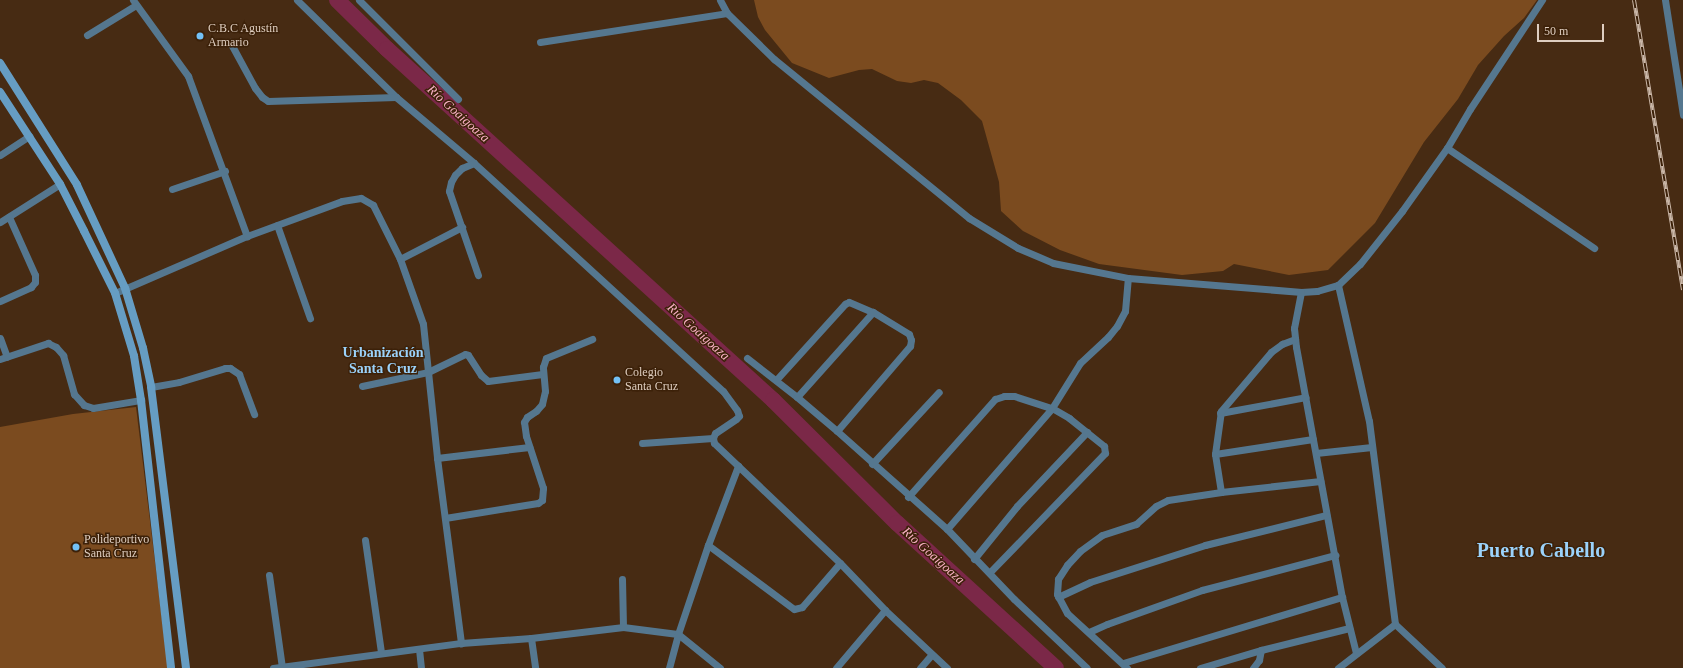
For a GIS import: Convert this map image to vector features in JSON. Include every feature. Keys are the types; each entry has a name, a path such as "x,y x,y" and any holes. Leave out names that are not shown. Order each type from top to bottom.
{"main road":[{"path":"0,63 77,185 125,288 144,348 151,387 186,668"},
{"path":"0,92 60,184 115,293 134,356 141,400 171,668"}],"street":[{"path":"297,0 396,97 474,163 723,391 737,410 738,416 736,419 715,433 713,438 716,445 840,563 885,610 947,668"},
{"path":"359,0 458,99"},
{"path":"720,0 727,13 774,59 969,218 1018,248 1053,262 1128,278 1301,292 1317,291 1338,285 1360,264 1402,211 1447,148 1470,109 1542,0"},
{"path":"1665,0 1680,83 1683,115"},
{"path":"88,35 135,2 188,76 225,171 247,236"},
{"path":"540,42 727,13"},
{"path":"230,42 255,88 262,97 268,101 396,97"},
{"path":"0,155 29,136"},
{"path":"1447,148 1594,248"},
{"path":"474,163 462,168 455,174 449,191 478,275"},
{"path":"172,188 225,171"},
{"path":"0,222 60,184"},
{"path":"115,293 247,236 342,201 355,199 366,200 373,205 378,212 400,259 423,324 437,458 461,643"},
{"path":"0,301 31,287 35,282 35,275 8,217"},
{"path":"276,225 310,318"},
{"path":"400,259 462,227"},
{"path":"946,529 1052,408 1080,362 1108,337 1117,326 1125,311 1128,278"},
{"path":"1338,285 1369,421 1395,624 1442,668"},
{"path":"1301,292 1294,328 1295,339 1326,515 1342,597 1356,653"},
{"path":"776,380 845,304 854,303 873,312 909,334 911,340 910,346 837,431"},
{"path":"797,397 873,312"},
{"path":"0,338 3,358 48,343 56,348 63,355 74,394 84,405 93,408 141,400"},
{"path":"445,518 541,502 544,497 543,488 529,447 524,422 527,417 536,411 542,404 545,391 543,364 549,356 592,339"},
{"path":"1220,492 1215,454 1220,413 1271,352 1295,339"},
{"path":"362,386 428,372 465,354 468,355 481,376 488,381 543,374"},
{"path":"747,358 797,397 837,431 908,497 946,529 974,559 990,572 1014,599 1087,668"},
{"path":"151,387 179,382 225,368 230,368 239,374 254,414"},
{"path":"872,464 939,392"},
{"path":"908,497 995,399 1004,396 1014,396 1052,408 1087,432 1104,446 1105,453 990,572"},
{"path":"1220,413 1306,397"},
{"path":"974,559 1017,506 1087,432"},
{"path":"642,443 713,438"},
{"path":"1215,454 1313,439"},
{"path":"1316,453 1372,446"},
{"path":"437,458 529,447"},
{"path":"669,668 678,634 708,545 738,466"},
{"path":"1320,481 1220,492 1164,501 1132,526 1102,535 1080,551 1067,565 1057,583 1058,597 1068,613 1125,666 1342,597"},
{"path":"1058,597 1090,582 1205,545 1326,515"},
{"path":"365,540 381,653"},
{"path":"708,545 725,556 789,607 794,609 802,607 840,563"},
{"path":"1089,632 1107,624 1202,590 1335,555"},
{"path":"269,575 282,667"},
{"path":"622,579 623,627"},
{"path":"836,668 885,610"},
{"path":"1338,668 1395,624"},
{"path":"273,668 461,643 531,638 623,627 678,634 720,668"},
{"path":"1200,668 1261,650 1349,628"},
{"path":"531,638 535,668"},
{"path":"419,649 421,668"},
{"path":"1253,668 1259,660 1261,650"},
{"path":"920,668 932,654"}],"shaded area":[{"path":"754,0 1537,0 1524,18 1504,36 1478,65 1458,99 1424,142 1375,223 1328,270 1289,275 1234,264 1223,271 1182,275 1099,264 1060,250 1023,231 1001,211 999,182 982,121 961,100 938,83 924,80 911,83 897,81 872,69 859,70 829,78 792,63 765,30 758,17"},
{"name":"Polideportivo Santa Cruz","path":"136,407 168,668 0,668 0,427 73,414"}],"waterway":[{"name":"Río Goaigoaza","path":"337,0 387,49 773,400 897,523 1056,668"}],"railway":[{"path":"1634,0 1683,290"}],"place":[{"name":"C.B.C Agustín Armario","path":"200,36"},
{"name":"Colegio Santa Cruz","path":"617,380"},
{"name":"Polideportivo Santa Cruz","path":"76,547"}],"district":[{"name":"Urbanización Santa Cruz","path":"383,362"},
{"name":"Puerto Cabello","path":"1541,550"}]}
